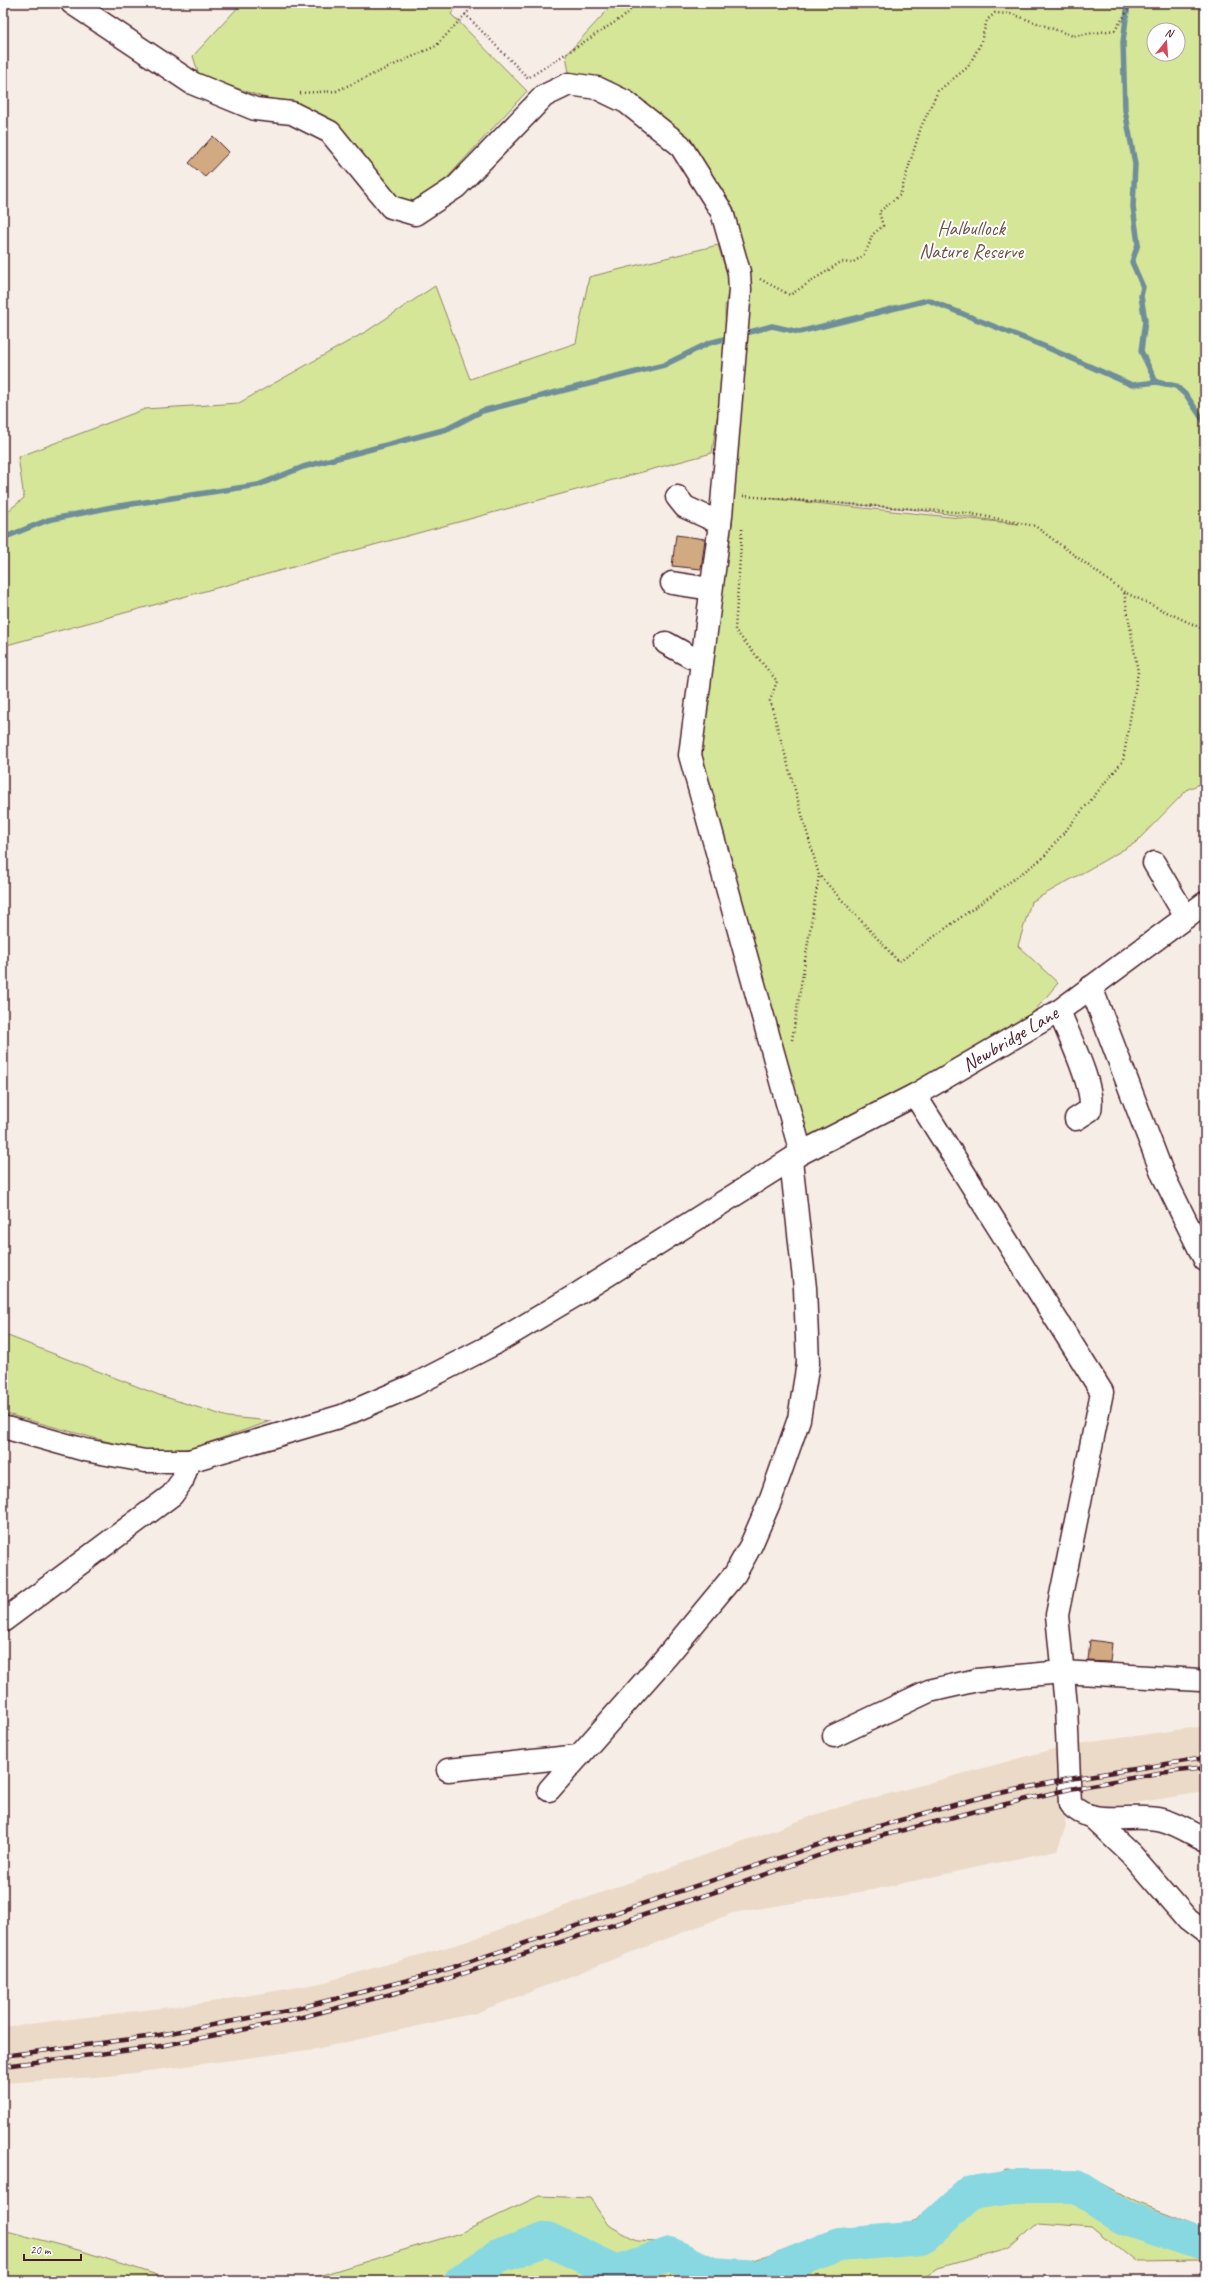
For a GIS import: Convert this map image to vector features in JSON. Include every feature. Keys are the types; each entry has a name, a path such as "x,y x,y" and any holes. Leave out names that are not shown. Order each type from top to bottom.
{"street":[{"path":"72,3 192,82 255,108 292,113 330,132 391,207 415,214 456,187 544,96 569,84 597,88 626,102 680,145 722,212 739,272 740,290 737,318 737,342 729,409 720,523 690,755 796,1157 805,1288 808,1363 797,1426 770,1501 751,1544 735,1574 667,1656 549,1790"},
{"path":"678,497 685,507 720,523"},
{"path":"672,583 711,589"},
{"path":"666,644 691,657 702,659"},
{"path":"1154,863 1186,917"},
{"name":"Newbridge Lane","path":"3,1427 85,1450 144,1461 189,1461 342,1416 414,1385 492,1345 576,1295 796,1157 915,1095 1059,1011 1205,903"},
{"path":"1091,987 1163,1175 1205,1260"},
{"path":"1059,1011 1082,1068 1091,1098 1090,1110 1076,1119"},
{"path":"915,1095 1102,1392 1057,1615 1070,1804 1078,1812 1092,1816 1162,1820 1205,1840"},
{"path":"3,1621 172,1495 182,1481 189,1461"},
{"path":"834,1736 929,1691 977,1680 1062,1672 1200,1680"},
{"path":"448,1770 579,1756"},
{"path":"1092,1816 1131,1854 1188,1920 1205,1933"}],"path":[{"path":"297,94 336,90 436,46 476,3"},
{"path":"465,14 528,78 539,73 626,15 636,3"},
{"path":"754,275 790,295 841,262 852,263 863,256 870,245 872,236 883,226 879,212 900,195 920,127 938,91 968,67 980,45 987,20 995,13 1012,14 1074,36 1115,30 1133,3"},
{"path":"722,495 968,513 1035,526 1124,592 1205,630"},
{"path":"743,504 744,496"},
{"path":"742,528 735,630 777,681 770,701 819,875 791,1044"},
{"path":"819,875 899,962 1043,858 1123,761 1138,672 1124,592"}],"shaded area":[{"path":"1205,1726 1205,1792 1096,1809 1080,1801 1078,1744"},
{"path":"1057,1748 1066,1826 1057,1850 872,1890 733,1913 476,2013 316,2049 110,2076 3,2083 3,2027 211,2002 321,1983 465,1942 829,1810"}],"green space":[{"path":"242,3 453,3 457,6 451,14 527,91 446,179 414,204 397,199 280,103 199,75 193,56"},
{"name":"Halbullock Nature Reserve","path":"614,3 1205,3 1205,782 1188,789 1135,843 1031,902 1018,946 1058,983 1011,1039 801,1153 690,755 739,272 680,145 570,79 566,55","holes":["765,498 911,509 1019,524"]},
{"path":"718,245 730,283 725,307 726,356 712,453 3,646 3,515 24,498 18,457 145,409 239,403 367,331 435,286 470,379 576,343 589,277"},
{"path":"3,1334 159,1395 228,1417 271,1421 190,1449 138,1450 3,1413"},
{"path":"1006,2169 1087,2175 1136,2202 1205,2228 1205,2281 1201,2281 1200,2262 1136,2263 1091,2226 1038,2222 1009,2248 938,2268 919,2281 302,2281 463,2232 539,2196 590,2198 608,2225 638,2241 677,2243 732,2267 829,2235 909,2224 947,2197"},
{"path":"3,2230 82,2251 176,2281 3,2281"}],"building":[{"path":"213,136 229,152 205,177 189,163"},
{"path":"676,535 705,539 701,569 672,566"},
{"path":"1090,1640 1112,1643 1110,1662 1088,1661"}],"waterway":[{"path":"1128,3 1123,42 1125,110 1135,164 1133,207 1138,244 1132,262 1143,287 1141,296 1145,321 1141,351 1156,382"},
{"path":"742,334 772,326 799,332 928,300 1046,347 1132,385 1156,382 1176,386 1187,396 1205,423"},
{"path":"3,538 48,520 112,507 258,485 303,467 447,429 482,411 664,365 709,343 732,337"},
{"path":"461,2281 498,2257 547,2239 617,2272 670,2254 712,2274 759,2277 839,2245 921,2238 972,2192 1012,2186 1076,2186 1127,2219 1205,2245"}],"railway":[{"path":"3,2056 154,2036 287,2011 432,1974 851,1834 986,1796 1069,1779 1205,1758"},
{"path":"3,2066 155,2047 287,2021 434,1983 724,1889 854,1843 980,1810 1070,1789 1159,1773 1205,1768"}]}
